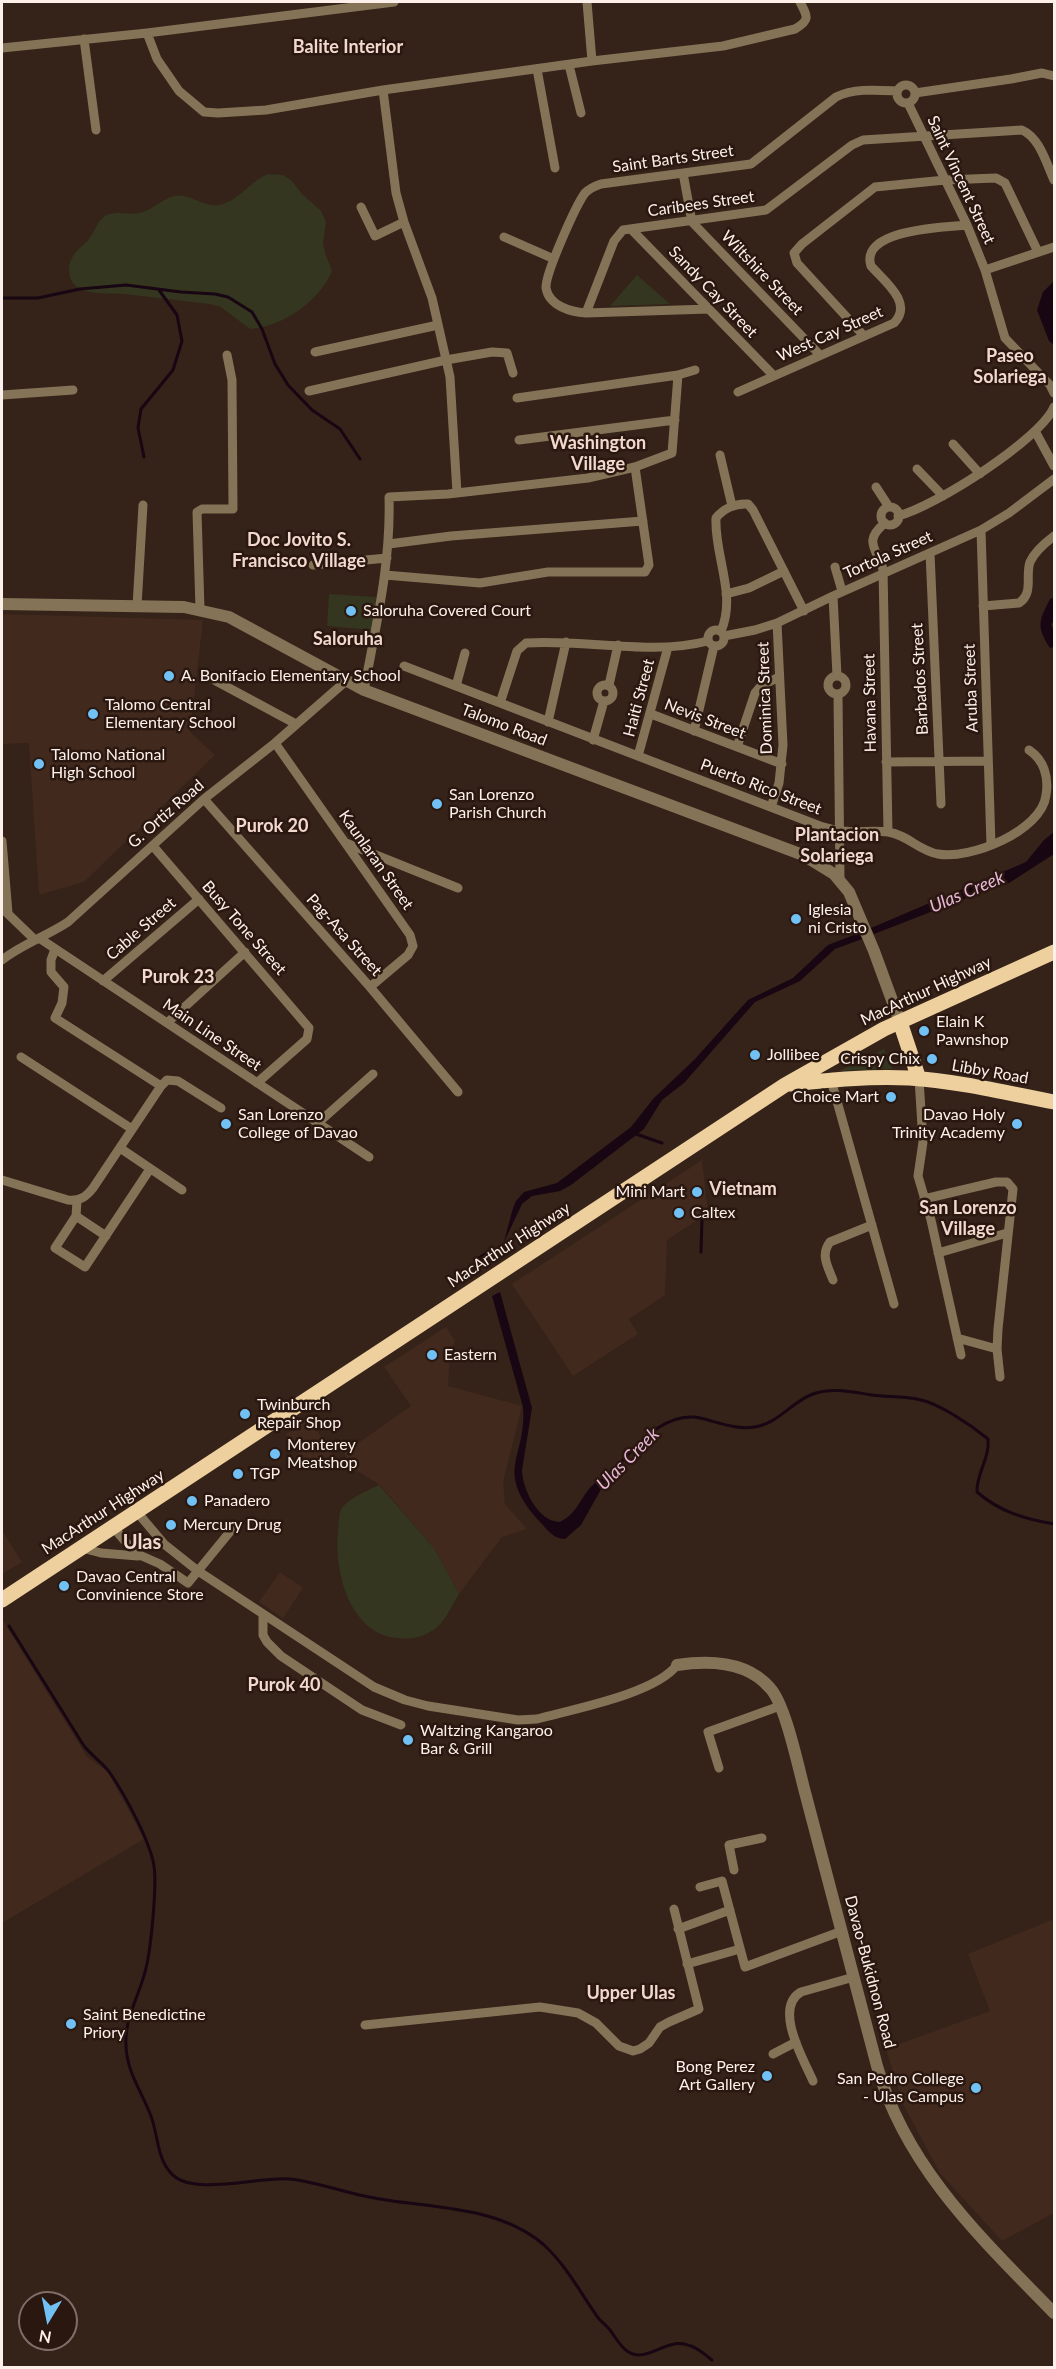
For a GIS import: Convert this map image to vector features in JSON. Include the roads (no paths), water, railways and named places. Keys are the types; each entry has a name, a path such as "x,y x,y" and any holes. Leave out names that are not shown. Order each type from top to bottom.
{"highway":[{"name":"MacArthur Highway","path":"2,1600 785,1085 841,1052 900,1022 1054,952"},
{"path":"900,1022 919,1079"},
{"name":"Libby Road","path":"785,1085 870,1078 919,1079 1054,1102"}],"street":[{"path":"2,48 147,33 394,2"},
{"path":"587,2 592,61"},
{"path":"147,33 162,68 179,91 195,107 204,112 230,113 266,110 383,90 569,64 723,46 795,29 806,20 800,2"},
{"path":"84,39 96,130"},
{"path":"569,64 582,113"},
{"path":"537,69 555,168"},
{"path":"915,93 1011,80 1042,72 1054,76"},
{"path":"907,85 912,87 915,93 914,99 908,103 898,99 897,91 901,86 907,85"},
{"path":"383,90 396,192 404,222 432,298 450,377 458,492"},
{"name":"Saint Barts Street","path":"586,313 573,312 562,307 548,292 548,278 554,259 587,191 593,187 750,164 828,102 845,93 897,91"},
{"name":"Saint Vincent Street","path":"908,103 967,225 985,270 1005,338 1050,385 1054,393"},
{"name":"Caribees Street","path":"586,313 618,233 623,230 766,210 852,145 863,140 1022,130 1036,141 1054,180"},
{"path":"683,173 692,222"},
{"path":"864,336 797,263 794,253 802,244 875,187 996,178 1001,180 1038,252"},
{"path":"361,207 375,236 404,222"},
{"name":"Wiltshire Street","path":"692,222 820,355"},
{"name":"West Cay Street","path":"738,392 894,323 900,317 902,309 898,297 871,266 869,256 887,238 899,233 967,225"},
{"name":"Sandy Cay Street","path":"631,229 774,375"},
{"path":"504,237 554,259"},
{"path":"985,270 1054,247"},
{"path":"586,313 709,309"},
{"path":"315,352 438,326"},
{"path":"309,391 446,360 504,352 510,358 513,373"},
{"path":"200,609 197,512 202,509 233,509 232,380 227,355"},
{"path":"517,398 678,375 695,370"},
{"path":"364,690 385,575 389,497 588,478 635,467 672,453 678,375"},
{"path":"2,395 73,390"},
{"path":"883,574 880,560 872,546 874,536 885,523 894,523 898,516 916,510 980,474 1035,431 1051,414 1054,407"},
{"path":"519,440 675,420"},
{"path":"1035,431 1054,465"},
{"path":"953,444 980,474"},
{"path":"720,455 732,506"},
{"path":"385,575 480,583 548,572 641,573 648,567 635,467"},
{"path":"917,469 943,496"},
{"name":"Tortola Street","path":"722,634 755,630 777,623 842,591 981,530 1009,513 1054,479"},
{"path":"876,487 898,516"},
{"path":"500,703 521,646 526,643 566,642 668,647 722,644 726,594 716,518 732,506 748,504 753,510 804,611"},
{"path":"137,606 143,505"},
{"path":"885,523 881,514 889,507"},
{"path":"388,544 451,536 643,521"},
{"name":"Aruba Street","path":"981,530 991,845"},
{"path":"983,606 1019,603 1023,600 1028,590 1030,562 1054,536"},
{"name":"Barbados Street","path":"930,553 941,804"},
{"path":"313,565 387,558"},
{"path":"835,567 842,591"},
{"path":"726,594 749,588 784,571"},
{"name":"Havana Street","path":"883,574 888,832"},
{"path":"832,596 837,676 842,678 846,684 845,690 838,694 840,880"},
{"name":"Talomo Road","path":"2,604 200,609 242,623 364,690 803,855 826,867 840,880 854,901 900,1022"},
{"name":"Dominica Street","path":"771,807 779,783 782,764 777,623"},
{"path":"694,730 711,643 710,632 715,630 722,634"},
{"path":"548,722 566,642"},
{"path":"593,740 604,700 612,696 613,691 609,686 618,645"},
{"name":"Haiti Street","path":"638,756 668,647"},
{"path":"456,686 465,653"},
{"name":"Puerto Rico Street","path":"404,666 771,807 841,831 888,832 901,835 922,850 937,854 949,855 991,845 1016,834 1029,823 1044,803 1047,794 1044,768 1038,756 1029,750"},
{"path":"737,747 755,693 761,686 779,677"},
{"path":"216,681 296,724"},
{"name":"G. Ortiz Road","path":"2,960 19,948 68,922 204,799 275,743 346,681"},
{"name":"Nevis Street","path":"651,714 782,764"},
{"name":"Kaunlaran Street","path":"275,743 412,941 412,950 408,955 370,987"},
{"path":"886,762 988,761"},
{"name":"Pag-Asa Street","path":"204,799 370,987 458,1092"},
{"path":"2,841 5,911"},
{"path":"346,843 458,888"},
{"name":"Busy Tone Street","path":"153,846 307,1024 309,1032 307,1039 257,1083"},
{"name":"Cable Street","path":"104,981 199,899"},
{"name":"Main Line Street","path":"5,911 37,939 369,1157"},
{"path":"55,949 50,966 51,972 61,982 64,992 55,1018 160,1086"},
{"path":"167,1023 245,952"},
{"path":"21,1057 132,1130"},
{"path":"318,1123 373,1074"},
{"path":"919,1079 923,1142 918,1170 961,1355"},
{"path":"2,1180 77,1201 89,1194 160,1086 167,1080 174,1080 222,1108"},
{"path":"831,1080 894,1304"},
{"path":"120,1148 182,1190"},
{"path":"77,1201 76,1216 55,1248 85,1267 150,1169"},
{"path":"924,1198 996,1182 1007,1182 1011,1185 1013,1194 1007,1233 997,1349 1000,1377"},
{"path":"76,1216 106,1236"},
{"path":"833,1280 825,1262 826,1248 835,1239 872,1225"},
{"path":"938,1253 1007,1233"},
{"path":"957,1338 997,1349"},
{"path":"137,1512 164,1544 198,1571 374,1687 405,1700 518,1720 537,1719 642,1688 667,1676 677,1665"},
{"path":"114,1528 131,1550 170,1570 188,1583 233,1528"},
{"path":"82,1548 101,1553 142,1557"},
{"path":"263,1614 263,1635 281,1656 362,1710 401,1725"},
{"name":"Davao-Bukidnon Road","path":"677,1665 710,1662 743,1669 759,1677 772,1690 792,1742 881,2081 894,2116 912,2149 960,2215 1054,2313"},
{"path":"719,1768 708,1732 780,1706"},
{"path":"734,1870 729,1845 762,1838"},
{"path":"700,1887 722,1881 745,1966 842,1931"},
{"path":"365,2025 540,2007 578,2013 596,2023 619,2046 633,2051 640,2049 649,2043 660,2027 699,2009 674,1910"},
{"path":"678,1929 730,1910"},
{"path":"687,1964 740,1949"},
{"path":"813,2081 796,2042 789,2003 793,1996 811,1988 854,1977"},
{"path":"773,2054 796,2042"}],"water":[{"path":"1054,281 1054,345 1049,341 1037,310 1043,292"},
{"path":"1054,598 1054,620 1051,625 1054,630 1054,647 1050,648 1041,629 1041,618 1050,599"},
{"path":"1054,832 1054,854 1009,883 989,887 874,934 871,928 1026,862 1044,840"},
{"path":"859,933 862,939 835,949 800,981 755,1002 684,1083 662,1100 644,1129 571,1185 560,1191 532,1196 522,1204 504,1242 513,1208 524,1192 557,1183 631,1127 653,1099 695,1059 748,1000 793,978 828,945"},
{"path":"500,1292 532,1408 522,1470 525,1486 533,1503 552,1521 560,1522 574,1511 592,1485 609,1475 581,1525 565,1539 554,1535 539,1521 525,1503 518,1489 515,1464 523,1425 523,1407 492,1296"}],"waterway":[{"path":"2,298 38,298 80,289 126,285 228,297 252,312 262,329 275,364 288,385 312,410 340,429 360,459"},
{"path":"144,457 138,428 141,409 173,370 182,341 177,315 159,290"},
{"path":"633,1133 662,1143"},
{"path":"701,1252 702,1219"},
{"name":"Ulas Creek","path":"476,1266 476,1260 485,1254"},
{"name":"Ulas Creek","path":"608,1475 649,1435 660,1426 673,1420 686,1417 700,1418 733,1427 747,1428 770,1422 798,1402 820,1392 842,1391 906,1397 926,1401 945,1410 988,1439 987,1453 977,1492 1013,1514 1054,1524"},
{"path":"9,1626 84,1746 108,1770 116,1782 136,1818 152,1856 155,1888 150,1946 146,1968 127,2026 126,2046 132,2074 151,2116 160,2153 170,2172 180,2180 209,2185 277,2179 300,2180 369,2197 461,2210 505,2222 525,2232 552,2253 599,2319 627,2351 641,2355 669,2345 684,2344 695,2348 712,2360"}],"place":[{"name":"Saloruha Covered Court","path":"351,611"},
{"name":"A. Bonifacio Elementary School","path":"169,676"},
{"name":"Talomo Central Elementary School","path":"93,714"},
{"name":"Talomo National High School","path":"39,764"},
{"name":"San Lorenzo Parish Church","path":"437,804"},
{"name":"Iglesia ni Cristo","path":"796,919"},
{"name":"Elain K Pawnshop","path":"924,1031"},
{"name":"Jollibee","path":"755,1055"},
{"name":"Crispy Chix","path":"932,1059"},
{"name":"Choice Mart","path":"891,1097"},
{"name":"San Lorenzo College of Davao","path":"226,1124"},
{"name":"Davao Holy Trinity Academy","path":"1017,1124"},
{"name":"Mini Mart","path":"697,1192"},
{"name":"Caltex","path":"679,1213"},
{"name":"Eastern","path":"432,1355"},
{"name":"Twinburch Repair Shop","path":"245,1414"},
{"name":"Monterey Meatshop","path":"275,1454"},
{"name":"TGP","path":"238,1474"},
{"name":"Panadero","path":"192,1501"},
{"name":"Mercury Drug","path":"171,1525"},
{"name":"Davao Central Convinience Store","path":"64,1586"},
{"name":"Waltzing Kangaroo Bar & Grill","path":"408,1740"},
{"name":"Saint Benedictine Priory","path":"71,2024"},
{"name":"Bong Perez Art Gallery","path":"767,2076"},
{"name":"San Pedro College - Ulas Campus","path":"976,2088"}],"district":[{"name":"Balite Interior","path":"348,47"},
{"name":"Paseo Solariega","path":"1010,366"},
{"name":"Washington Village","path":"598,453"},
{"name":"Doc Jovito S. Francisco Village","path":"299,550"},
{"name":"Saloruha","path":"348,639"},
{"name":"Purok 20","path":"272,826"},
{"name":"Plantacion Solariega","path":"837,845"},
{"name":"Purok 23","path":"178,977"},
{"name":"Vietnam","path":"743,1189"},
{"name":"San Lorenzo Village","path":"968,1218"},
{"name":"Ulas","path":"142,1543"},
{"name":"Purok 40","path":"284,1685"},
{"name":"Upper Ulas","path":"631,1993"}]}
